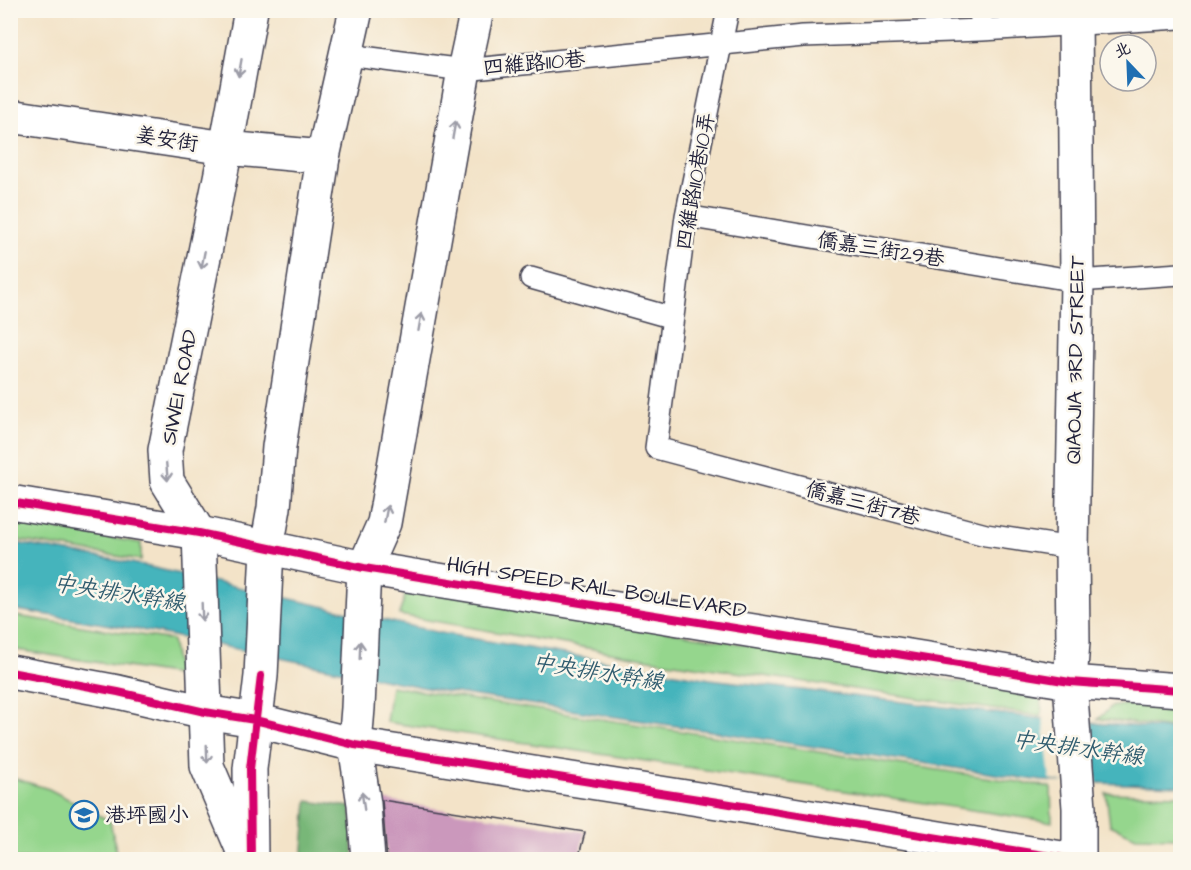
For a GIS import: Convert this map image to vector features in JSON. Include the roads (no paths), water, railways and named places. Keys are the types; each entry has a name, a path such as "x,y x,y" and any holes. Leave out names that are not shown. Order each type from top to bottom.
{"street":[{"name":"SIWEI ROAD","path":"249,860 207,765 199,533 167,481 165,450 226,148 251,10"},
{"name":"SIWEI ROAD","path":"249,860 250,769 261,676 267,548 274,508 281,436 323,157 356,10"},
{"path":"368,860 364,804 355,745 364,568 384,523 464,70 477,10"},
{"name":"QIAOJIA 3RD STREET","path":"1075,18 1077,281 1071,696 1079,808 1079,860"},
{"name":"姜安街","path":"10,116 226,148 323,157"},
{"name":"HIGH SPEED RAIL BOULEVARD","path":"10,502 199,533 364,568 1071,696 1180,690"},
{"path":"10,672 255,720 355,745 1074,860"}],"lane":[{"path":"721,45 728,10"},
{"name":"四維路110巷","path":"347,55 464,70 981,20 1180,18"},
{"name":"四維路110巷10弄","path":"656,448 686,216 721,45"},
{"name":"僑嘉三街29巷","path":"686,216 1077,281 1180,274"},
{"path":"531,278 673,318"},
{"name":"僑嘉三街7巷","path":"656,448 986,535 1072,548"}],"water":[{"name":"中央排水幹線","path":"10,542 132,563 441,633 710,679 1045,719 1180,730 1180,786 1042,781 436,690 153,632 11,609"}],"place":[{"name":"港坪國小","path":"84,815"}]}
